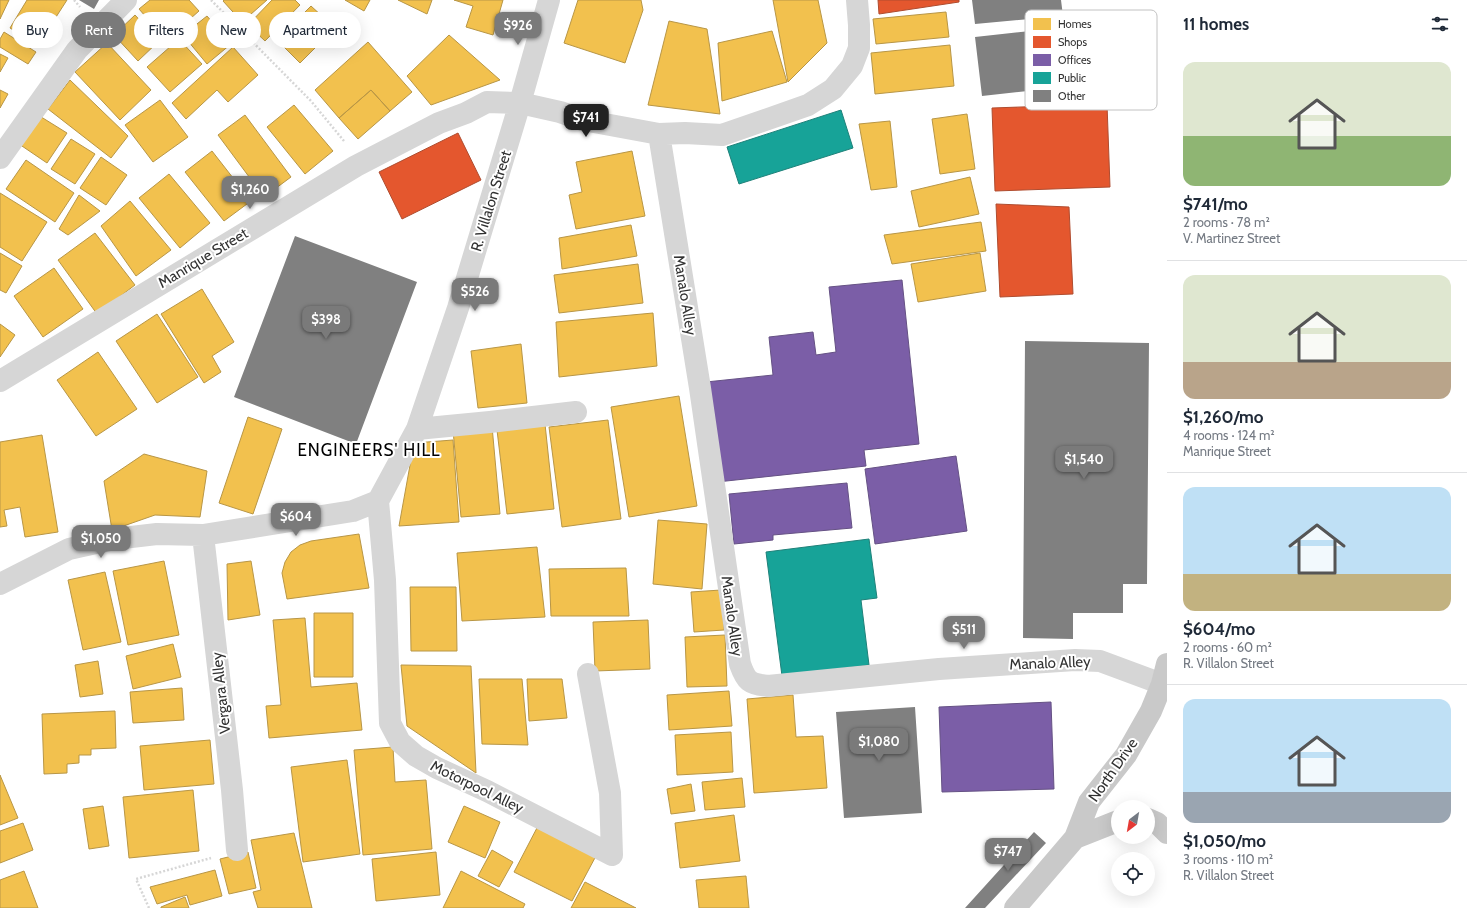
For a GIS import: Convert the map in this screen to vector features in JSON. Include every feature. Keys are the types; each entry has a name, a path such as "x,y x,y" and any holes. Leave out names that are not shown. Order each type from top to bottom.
{"main road":[{"name":"North Drive","path":"1015,908 1076,838 1089,802 1126,755 1151,711 1164,674"},
{"path":"1155,822 1167,833"},
{"path":"1076,838 1111,825"}],"street":[{"path":"0,158 77,50 126,0"},
{"name":"R. Villalon Street","path":"378,501 417,428 458,308 520,103 549,0"},
{"name":"Manrique Street","path":"0,381 362,164 439,123 466,113 487,102 520,103 560,112 583,120 659,134 685,133 722,135 808,105 833,89 852,66 859,48 857,0"},
{"name":"Manalo Alley","path":"659,134 700,388 740,664 745,677 755,685 768,686 939,669 1075,660 1100,661 1164,674"},
{"path":"417,428 490,422 576,412"},
{"path":"0,584 69,549 114,539 157,534 203,535 353,510 378,501"},
{"name":"Motorpool Alley","path":"378,501 385,580 390,723 400,742 416,756 436,768 487,791 612,855 610,793 588,674"},
{"name":"Vergara Alley","path":"203,535 232,790 237,850"}],"path":[{"path":"211,0 311,101 362,164"},
{"path":"148,908 136,878 237,850"}],"building: Homes":[{"path":"0,0 9,0 0,19"},
{"path":"27,0 67,0 59,12 20,12"},
{"path":"150,0 189,0 199,11 142,12 139,9"},
{"path":"267,0 253,12 233,12 223,1"},
{"path":"272,0 295,0 300,5 293,12 269,12 269,37 265,41 261,37 260,12"},
{"path":"345,0 370,0 364,11"},
{"path":"398,0 432,0 427,14"},
{"path":"454,0 503,0 493,35 466,27 473,6"},
{"path":"578,0 641,0 643,10 625,63 564,43"},
{"path":"773,0 818,0 827,43 788,82"},
{"path":"311,6 318,12 305,12"},
{"path":"946,12 949,37 876,44 873,19"},
{"path":"134,16 134,48 152,48 138,61 126,48 126,24"},
{"path":"206,17 206,48 226,48 207,64 194,48 198,48 198,23"},
{"path":"669,21 707,29 720,114 648,105"},
{"path":"772,31 787,82 722,101 718,43"},
{"path":"4,32 12,37 12,48 30,48 36,52 28,64 0,47 0,39"},
{"path":"449,35 500,80 431,105 407,76"},
{"path":"368,42 412,92 390,111 371,90 339,118 315,90"},
{"path":"950,45 954,86 875,94 871,53"},
{"path":"101,48 112,48 151,90 120,120 75,72"},
{"path":"169,48 187,48 202,64 170,92 147,67"},
{"path":"232,48 234,48 258,75 228,102 217,90 186,119 172,103"},
{"path":"285,48 315,48 300,63"},
{"path":"0,54 8,58 0,72"},
{"path":"70,80 128,136 111,158 48,109"},
{"path":"0,90 8,94 0,108"},
{"path":"371,90 390,111 358,139 339,118"},
{"path":"160,100 188,137 153,162 125,125"},
{"path":"294,105 333,151 305,174 267,127"},
{"path":"967,114 975,169 940,174 932,119"},
{"path":"38,115 67,133 47,163 19,144"},
{"path":"245,115 291,177 264,197 218,135"},
{"path":"890,121 897,187 871,190 859,124"},
{"path":"71,139 95,154 75,184 51,169"},
{"path":"212,151 251,201 224,221 185,172"},
{"path":"632,151 645,216 576,229 569,195 582,192 576,162"},
{"path":"101,157 127,175 106,205 80,188"},
{"path":"26,160 74,193 55,222 6,189"},
{"path":"169,174 210,223 180,248 139,198"},
{"path":"970,177 979,214 919,227 911,191"},
{"path":"0,193 47,222 22,261 0,247"},
{"path":"79,195 100,211 68,235 59,229"},
{"path":"130,201 171,250 136,276 101,226"},
{"path":"981,222 986,251 892,264 884,235"},
{"path":"631,225 637,256 562,269 559,238"},
{"path":"95,233 135,285 97,314 58,260"},
{"path":"0,253 22,266 6,293 0,290"},
{"path":"980,253 986,291 918,302 911,264"},
{"path":"638,264 643,303 559,313 554,275"},
{"path":"54,268 83,309 43,337 14,296"},
{"path":"202,289 234,342 212,356 221,372 204,383 161,314"},
{"path":"653,313 657,366 559,377 556,322"},
{"path":"157,314 198,377 157,403 116,341"},
{"path":"0,324 15,335 0,357"},
{"path":"521,344 527,403 478,408 471,351"},
{"path":"98,352 137,409 96,436 57,380"},
{"path":"679,396 697,506 629,517 611,407"},
{"path":"248,417 282,429 253,514 219,503"},
{"path":"608,420 621,519 562,527 549,427"},
{"path":"545,424 554,509 507,514 497,430"},
{"path":"492,426 500,514 461,517 453,430"},
{"path":"42,435 58,532 25,537 20,507 4,510 7,526 0,527 0,442"},
{"path":"453,440 459,522 399,526 414,443"},
{"path":"144,454 207,471 200,517 155,515 112,530 104,481"},
{"path":"658,520 707,524 702,589 653,584"},
{"path":"359,534 369,588 287,599 282,573 285,562 291,552 300,545 311,541"},
{"path":"537,547 545,617 462,621 457,553"},
{"path":"164,561 179,635 128,645 113,571"},
{"path":"251,561 260,615 228,620 227,564"},
{"path":"626,568 629,616 551,616 549,569"},
{"path":"105,572 121,642 83,650 68,580"},
{"path":"410,587 456,587 457,651 411,651"},
{"path":"721,590 724,630 694,632 691,592"},
{"path":"314,613 353,613 353,677 314,677"},
{"path":"305,618 311,687 357,683 362,730 269,738 266,706 281,705 273,620"},
{"path":"648,620 650,669 595,671 593,622"},
{"path":"725,635 727,686 687,687 685,637"},
{"path":"173,644 181,677 133,689 126,656"},
{"path":"98,661 103,694 80,697 75,665"},
{"path":"401,665 471,666 476,773 407,726"},
{"path":"479,679 522,679 528,745 482,744"},
{"path":"527,679 562,679 567,718 529,721"},
{"path":"182,688 184,720 133,723 130,692"},
{"path":"729,691 732,726 669,730 667,695"},
{"path":"793,695 796,737 823,736 827,788 754,793 747,699"},
{"path":"115,711 116,748 91,749 91,755 79,755 79,763 67,764 67,773 44,774 42,714"},
{"path":"731,732 733,772 677,775 675,735"},
{"path":"210,740 214,784 144,790 140,746"},
{"path":"393,747 395,782 426,780 432,849 363,855 354,750"},
{"path":"347,760 360,854 303,862 291,767"},
{"path":"0,775 18,818 0,825"},
{"path":"742,778 745,807 705,810 702,782"},
{"path":"691,784 695,811 671,814 667,789"},
{"path":"193,790 199,851 129,858 123,797"},
{"path":"103,806 109,846 89,849 83,809"},
{"path":"464,806 500,822 485,858 448,842"},
{"path":"734,815 740,861 680,868 675,823"},
{"path":"23,823 33,850 0,863 0,831"},
{"path":"539,824 597,854 572,901 514,872"},
{"path":"294,833 312,908 258,908 253,892 261,890 251,840"},
{"path":"492,850 513,862 499,887 478,876"},
{"path":"248,852 256,888 229,894 220,859"},
{"path":"436,852 440,895 376,901 372,859"},
{"path":"215,870 222,896 190,905 187,895 157,904 150,887"},
{"path":"24,871 38,908 0,908 0,880"},
{"path":"461,871 525,904 523,908 443,908"},
{"path":"746,876 749,908 699,908 696,880"},
{"path":"585,882 636,908 571,908"},
{"path":"185,897 189,908 161,908 161,907"}],"building: Shops":[{"path":"878,0 959,0 959,2 879,14"},
{"path":"1025,107 1025,110 1107,110 1110,187 995,191 992,108"},
{"path":"458,133 481,180 402,219 379,172"},
{"path":"996,204 1069,207 1073,294 1000,297"}],"building: Offices":[{"path":"902,280 919,444 864,450 866,466 717,482 706,382 773,375 769,337 813,332 816,355 836,352 829,287"},
{"path":"956,456 967,531 875,544 865,469"},
{"path":"847,483 852,528 773,535 773,540 734,544 729,494"},
{"path":"1051,702 1054,789 942,792 939,707"}],"building: Public":[{"path":"841,110 853,148 739,184 727,147"},
{"path":"869,539 877,598 861,600 869,665 782,676 766,552"}],"building: Other":[{"path":"79,0 99,0 94,9"},
{"path":"972,0 1061,0 1062,10 1025,10 1025,19 975,24"},
{"path":"1025,32 1025,91 982,96 975,37"},
{"path":"295,236 417,282 356,444 234,397"},
{"path":"1025,341 1149,343 1147,584 1123,584 1123,613 1073,613 1073,639 1023,638"},
{"path":"915,707 922,813 844,818 836,712"},
{"path":"1034,832 1046,843 985,908 965,908"}],"district":[{"name":"ENGINEERS' HILL","path":"369,450"}]}
